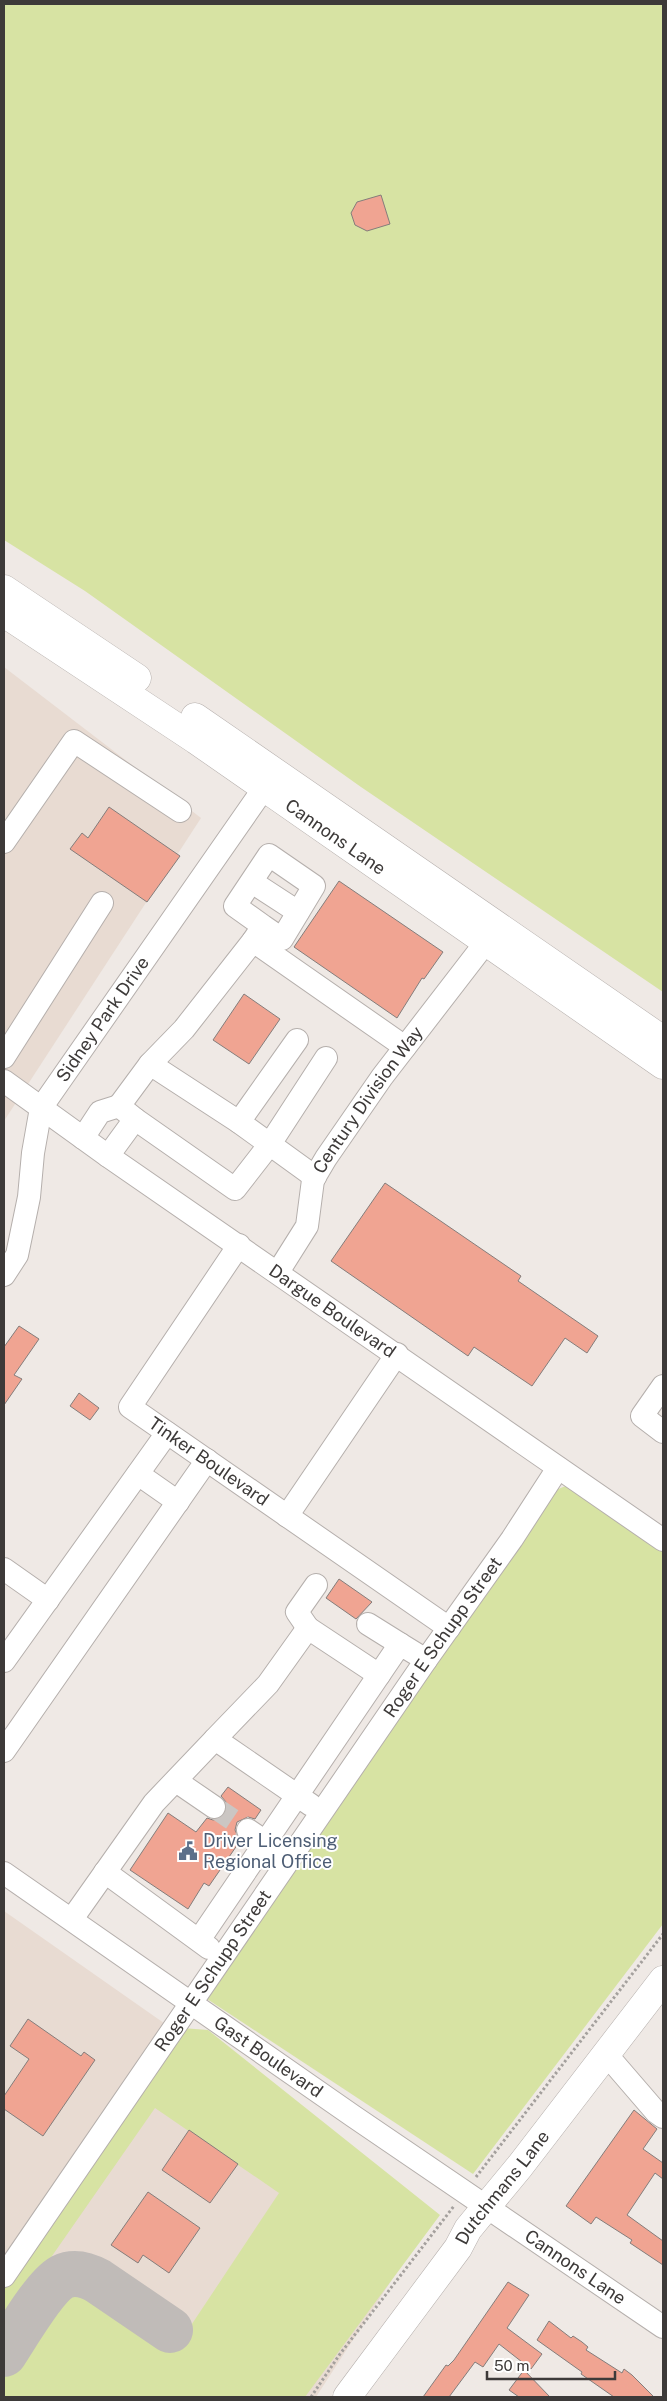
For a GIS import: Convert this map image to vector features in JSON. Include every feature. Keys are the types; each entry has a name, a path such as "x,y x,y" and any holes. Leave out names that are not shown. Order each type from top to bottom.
{"main road":[{"name":"Cannons Lane","path":"4,589 271,780 492,933 663,1040"},
{"name":"Cannons Lane","path":"4,613 196,740 271,780"},
{"name":"Cannons Lane","path":"492,933 663,1065"},
{"name":"Dutchmans Lane","path":"347,2397 458,2248 468,2229 476,2199 520,2166 663,1980"}],"street":[{"path":"4,842 74,741 180,811"},
{"name":"Sidney Park Drive","path":"4,1275 17,1255 30,1197 33,1152 42,1108 271,780"},
{"path":"258,934 282,939 314,886 269,856 235,906 258,934 405,1047"},
{"path":"252,882 298,912"},
{"path":"4,1057 102,903"},
{"name":"Century Division Way","path":"278,1272 307,1226 315,1177 382,1077 492,933"},
{"path":"108,1156 150,1064 184,1028 258,934"},
{"path":"239,1122 297,1040"},
{"path":"83,1138 100,1112 127,1112 235,1189 270,1144 326,1058"},
{"path":"150,1064 239,1122 315,1177"},
{"name":"Dargue Boulevard","path":"4,1081 108,1156 397,1354 663,1540"},
{"name":"Tinker Boulevard","path":"238,1245 130,1407 449,1628"},
{"path":"287,1516 397,1354"},
{"path":"663,1386 642,1416 663,1432"},
{"path":"4,1661 167,1433"},
{"path":"4,1751 207,1460"},
{"name":"Roger E Schupp Street","path":"4,2276 426,1660 512,1539 558,1468"},
{"path":"138,1474 178,1502"},
{"path":"4,1569 48,1600"},
{"path":"316,1585 297,1612 308,1628 379,1675"},
{"path":"368,1624 426,1660"},
{"path":"72,1919 154,1803 268,1684 308,1628"},
{"path":"199,1940 400,1644"},
{"path":"215,1739 322,1812"},
{"path":"176,1781 214,1807"},
{"path":"248,1830 290,1859"},
{"path":"105,1872 222,1958"},
{"name":"Gast Boulevard","path":"4,1873 476,2199"},
{"path":"606,2054 656,2112 663,2117"},
{"name":"Cannons Lane","path":"476,2199 663,2327"}],"path":[{"path":"311,2397 340,2354 476,2199 663,1934"}],"shaded area":[{"path":"4,667 201,818 4,1121"},
{"path":"4,1911 435,2213 316,2397 4,2397"}],"green space":[{"path":"4,4 663,4 663,992 361,787 85,591 4,540"},
{"path":"568,1485 663,1543 663,1924 473,2174 198,1993 551,1492"},
{"path":"182,2028 208,2030 440,2215 305,2397 4,2397 4,2378 57,2301 68,2295 93,2293 174,2351 279,2193 155,2108 4,2325 4,2284"}],"building":[{"path":"381,195 390,224 367,231 355,225 351,213 357,202"},
{"path":"109,807 180,856 147,902 70,849 82,833 88,838"},
{"path":"339,881 443,952 424,979 422,978 397,1018 294,947"},
{"path":"244,994 280,1019 249,1064 213,1040"},
{"path":"385,1183 521,1276 518,1281 598,1336 587,1353 565,1338 532,1386 474,1347 468,1356 331,1261"},
{"path":"19,1326 39,1339 14,1375 22,1379 4,1405 4,1347"},
{"path":"79,1393 99,1408 90,1420 70,1406"},
{"path":"339,1579 372,1602 356,1619 326,1598"},
{"name":"Driver Licensing Regional Office","path":"228,1787 261,1810 255,1819 248,1817 237,1822 235,1830 240,1841 209,1886 204,1883 188,1909 130,1870 168,1813 196,1832 207,1818 213,1820 220,1819 227,1808 226,1802 221,1796"},
{"path":"28,2019 81,2056 84,2052 95,2060 43,2136 4,2109 4,2096 29,2059 10,2046"},
{"path":"634,2110 657,2129 643,2149 663,2163 663,2179 655,2173 627,2215 663,2241 663,2265 630,2243 632,2240 596,2217 591,2224 566,2206"},
{"path":"189,2130 238,2164 210,2203 162,2170"},
{"path":"148,2192 200,2228 169,2273 143,2255 138,2263 111,2245"},
{"path":"508,2282 529,2295 507,2328 542,2354 531,2369 499,2344 483,2367 475,2362 449,2397 423,2397 446,2365 448,2366 454,2360"},
{"path":"549,2321 571,2338 573,2336 582,2342 588,2347 586,2350 622,2373 624,2369 654,2397 614,2397 581,2374 582,2372 537,2340"},
{"path":"524,2370 550,2397 519,2397 509,2390"}],"taxiway":[{"path":"4,2354 47,2291 62,2277 71,2274 85,2276 98,2281 170,2330"}],"tunnel":[{"path":"214,1807 248,1830"}],"place":[{"name":"Driver Licensing Regional Office","path":"188,1851"}]}
